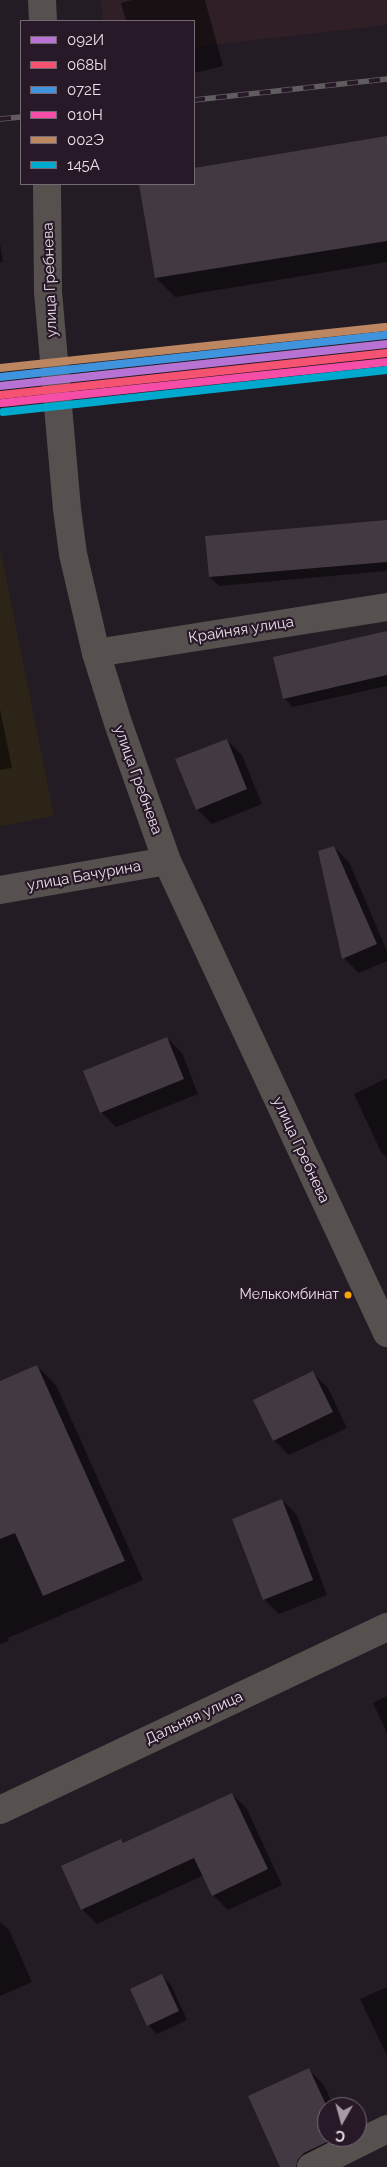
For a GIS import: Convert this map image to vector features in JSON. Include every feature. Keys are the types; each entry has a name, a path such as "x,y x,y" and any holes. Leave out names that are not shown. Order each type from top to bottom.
{"street":[{"path":"42,0 43,20"},
{"name":"улица Гребнева","path":"47,185 48,292 67,509 73,554 96,653 118,723 167,861 387,1333"},
{"name":"Крайняя улица","path":"96,653 387,607"},
{"name":"улица Бачурина","path":"0,890 167,861"},
{"name":"Дальняя улица","path":"0,1810 387,1626"},
{"path":"311,2167 387,2129"}],"shaded area":[{"path":"101,0 387,0 387,25 195,47 195,20 103,20"},
{"path":"0,547 54,816 0,826"}],"building":[{"path":"387,136 387,241 155,278 139,185 195,185 195,168"},
{"path":"387,520 387,562 209,577 205,536"},
{"path":"387,631 387,675 283,699 273,657"},
{"path":"227,739 247,789 196,810 175,759"},
{"path":"334,846 377,944 342,959 318,851"},
{"path":"167,1037 184,1079 100,1113 83,1071"},
{"path":"37,1365 125,1561 43,1596 15,1533 0,1539 0,1381"},
{"path":"313,1371 333,1412 273,1441 253,1400"},
{"path":"282,1499 313,1580 263,1600 232,1519"},
{"path":"232,1793 268,1869 212,1896 194,1858 81,1910 61,1866 121,1839 123,1843"},
{"path":"162,1974 179,2011 147,2026 130,1989"},
{"path":"309,2068 322,2097 317,2097 317,2147 304,2153 298,2159 296,2167 280,2167 248,2096"}],"railway":[{"path":"195,100 387,79"},
{"path":"0,119 20,117"}],"transit line":[{"name":"002Э","path":"0,368 385,327"},
{"name":"072Е","path":"0,377 386,335"},
{"name":"092И","path":"0,386 387,344"},
{"name":"068Ы","path":"1,395 387,353"},
{"name":"010Н","path":"2,403 387,362"},
{"name":"145А","path":"3,412 387,370"}],"place":[{"name":"Мелькомбинат","path":"348,1295"}]}
